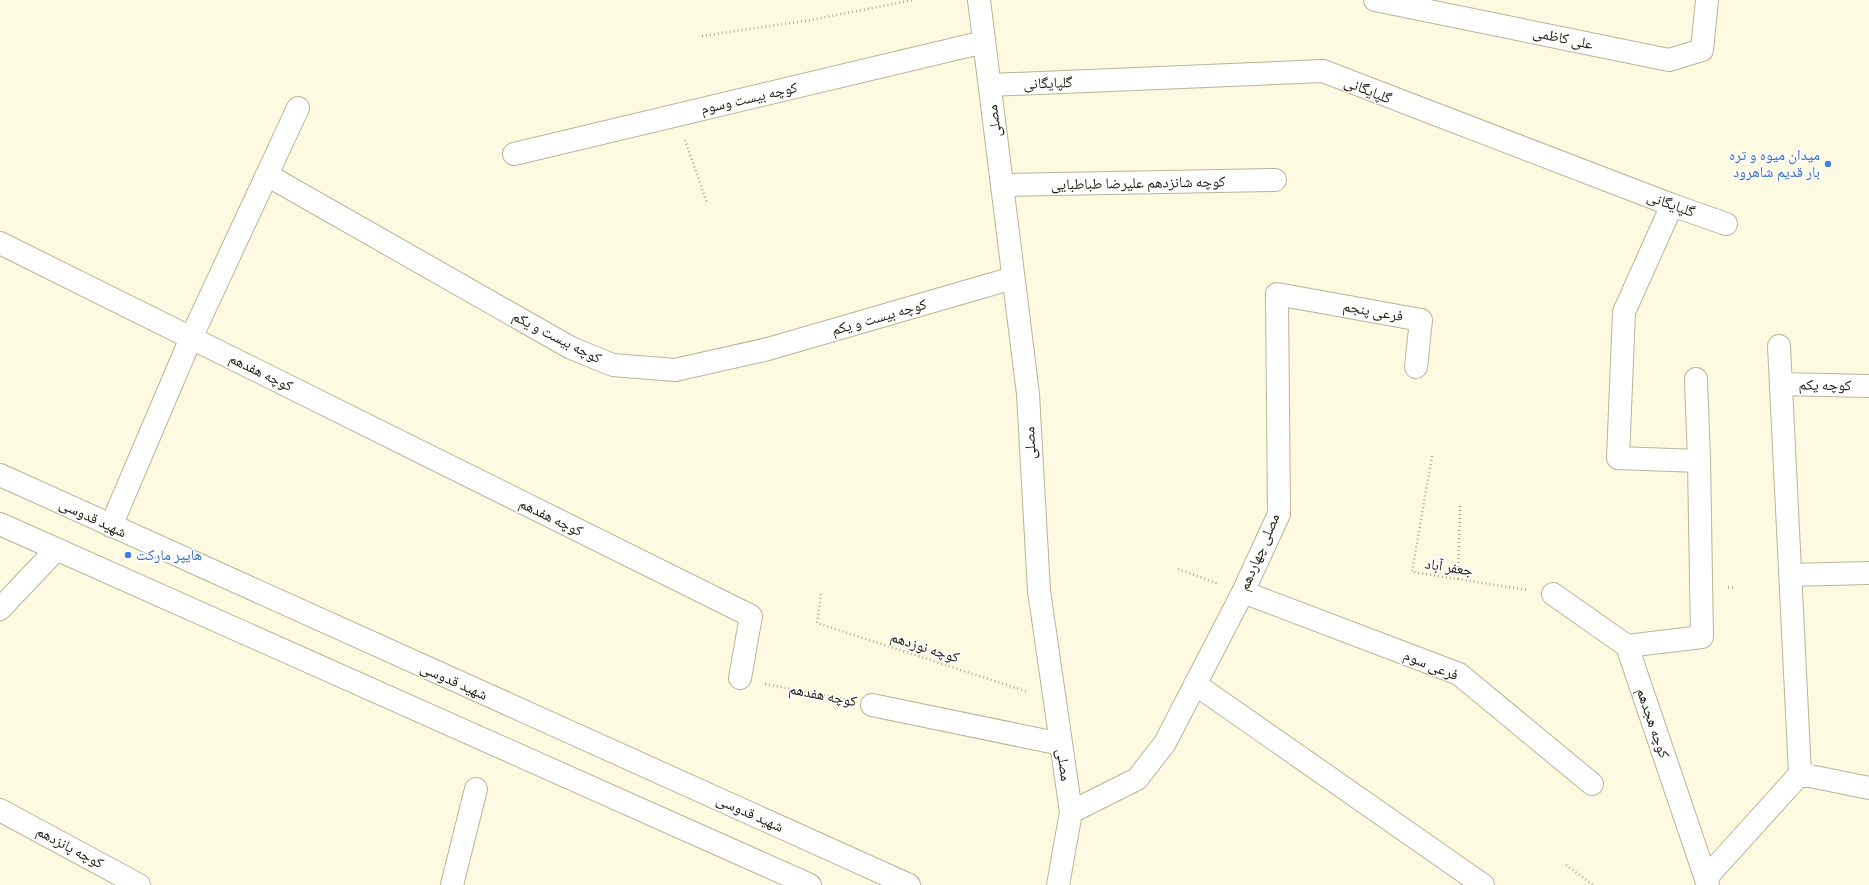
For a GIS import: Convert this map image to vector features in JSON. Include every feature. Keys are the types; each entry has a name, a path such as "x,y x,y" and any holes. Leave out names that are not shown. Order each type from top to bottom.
{"street":[{"name":"مصلی","path":"979,0 1028,394 1039,591 1071,812 1058,885"},
{"name":"علی کاظمی","path":"1375,0 1669,60 1702,50 1707,0"},
{"name":"کوچه بیست وسوم","path":"514,154 984,42"},
{"name":"گلپایگانی","path":"990,85 1323,71 1672,205 1726,224"},
{"path":"110,526 191,338 298,108"},
{"name":"کوچه بیست و یکم","path":"267,175 571,348 614,366 675,370 768,349 1014,278"},
{"name":"کوچه شانزدهم علیرضا طباطبایی","path":"1002,185 1275,180"},
{"path":"1672,205 1624,312 1618,458 1699,461"},
{"name":"کوچه هفدهم","path":"0,243 751,616 740,678"},
{"name":"فرعی پنجم","path":"1277,294 1421,320 1416,367"},
{"name":"مصلی چهاردهم","path":"1071,812 1137,779 1165,743 1243,592 1278,514 1277,294"},
{"path":"1707,882 1800,774 1779,346"},
{"path":"1553,594 1627,646 1702,637 1696,379"},
{"name":"کوچه یکم","path":"1781,384 1869,386"},
{"name":"شهید قدوسی","path":"0,475 110,526 909,885"},
{"path":"0,524 810,885"},
{"path":"0,609 56,550"},
{"path":"1790,574 1869,573"},
{"name":"فرعی سوم","path":"1243,592 1459,674 1592,784"},
{"name":"کوچه هجدهم","path":"1627,646 1707,882"},
{"path":"1195,684 1482,885"},
{"name":"کوچه هفدهم","path":"872,705 1061,744"},
{"path":"1800,774 1869,788"},
{"path":"452,885 476,789"},
{"name":"کوچه پانزدهم","path":"0,810 139,885"}],"path":[{"path":"702,36 811,20 913,0"},
{"path":"676,115 707,204"},
{"name":"جعفر آباد","path":"1432,456 1412,572 1553,594"},
{"path":"1458,579 1460,505"},
{"path":"1178,569 1243,592"},
{"name":"کوچه نوزدهم","path":"821,594 817,623 1055,701"},
{"name":"کوچه هفدهم","path":"740,678 872,705"},
{"path":"1566,865 1593,885"}],"place":[{"name":"میدان میوه و تره بار قدیم شاهرود","path":"1828,164"},
{"name":"هایپر مارکت","path":"128,555"}]}
